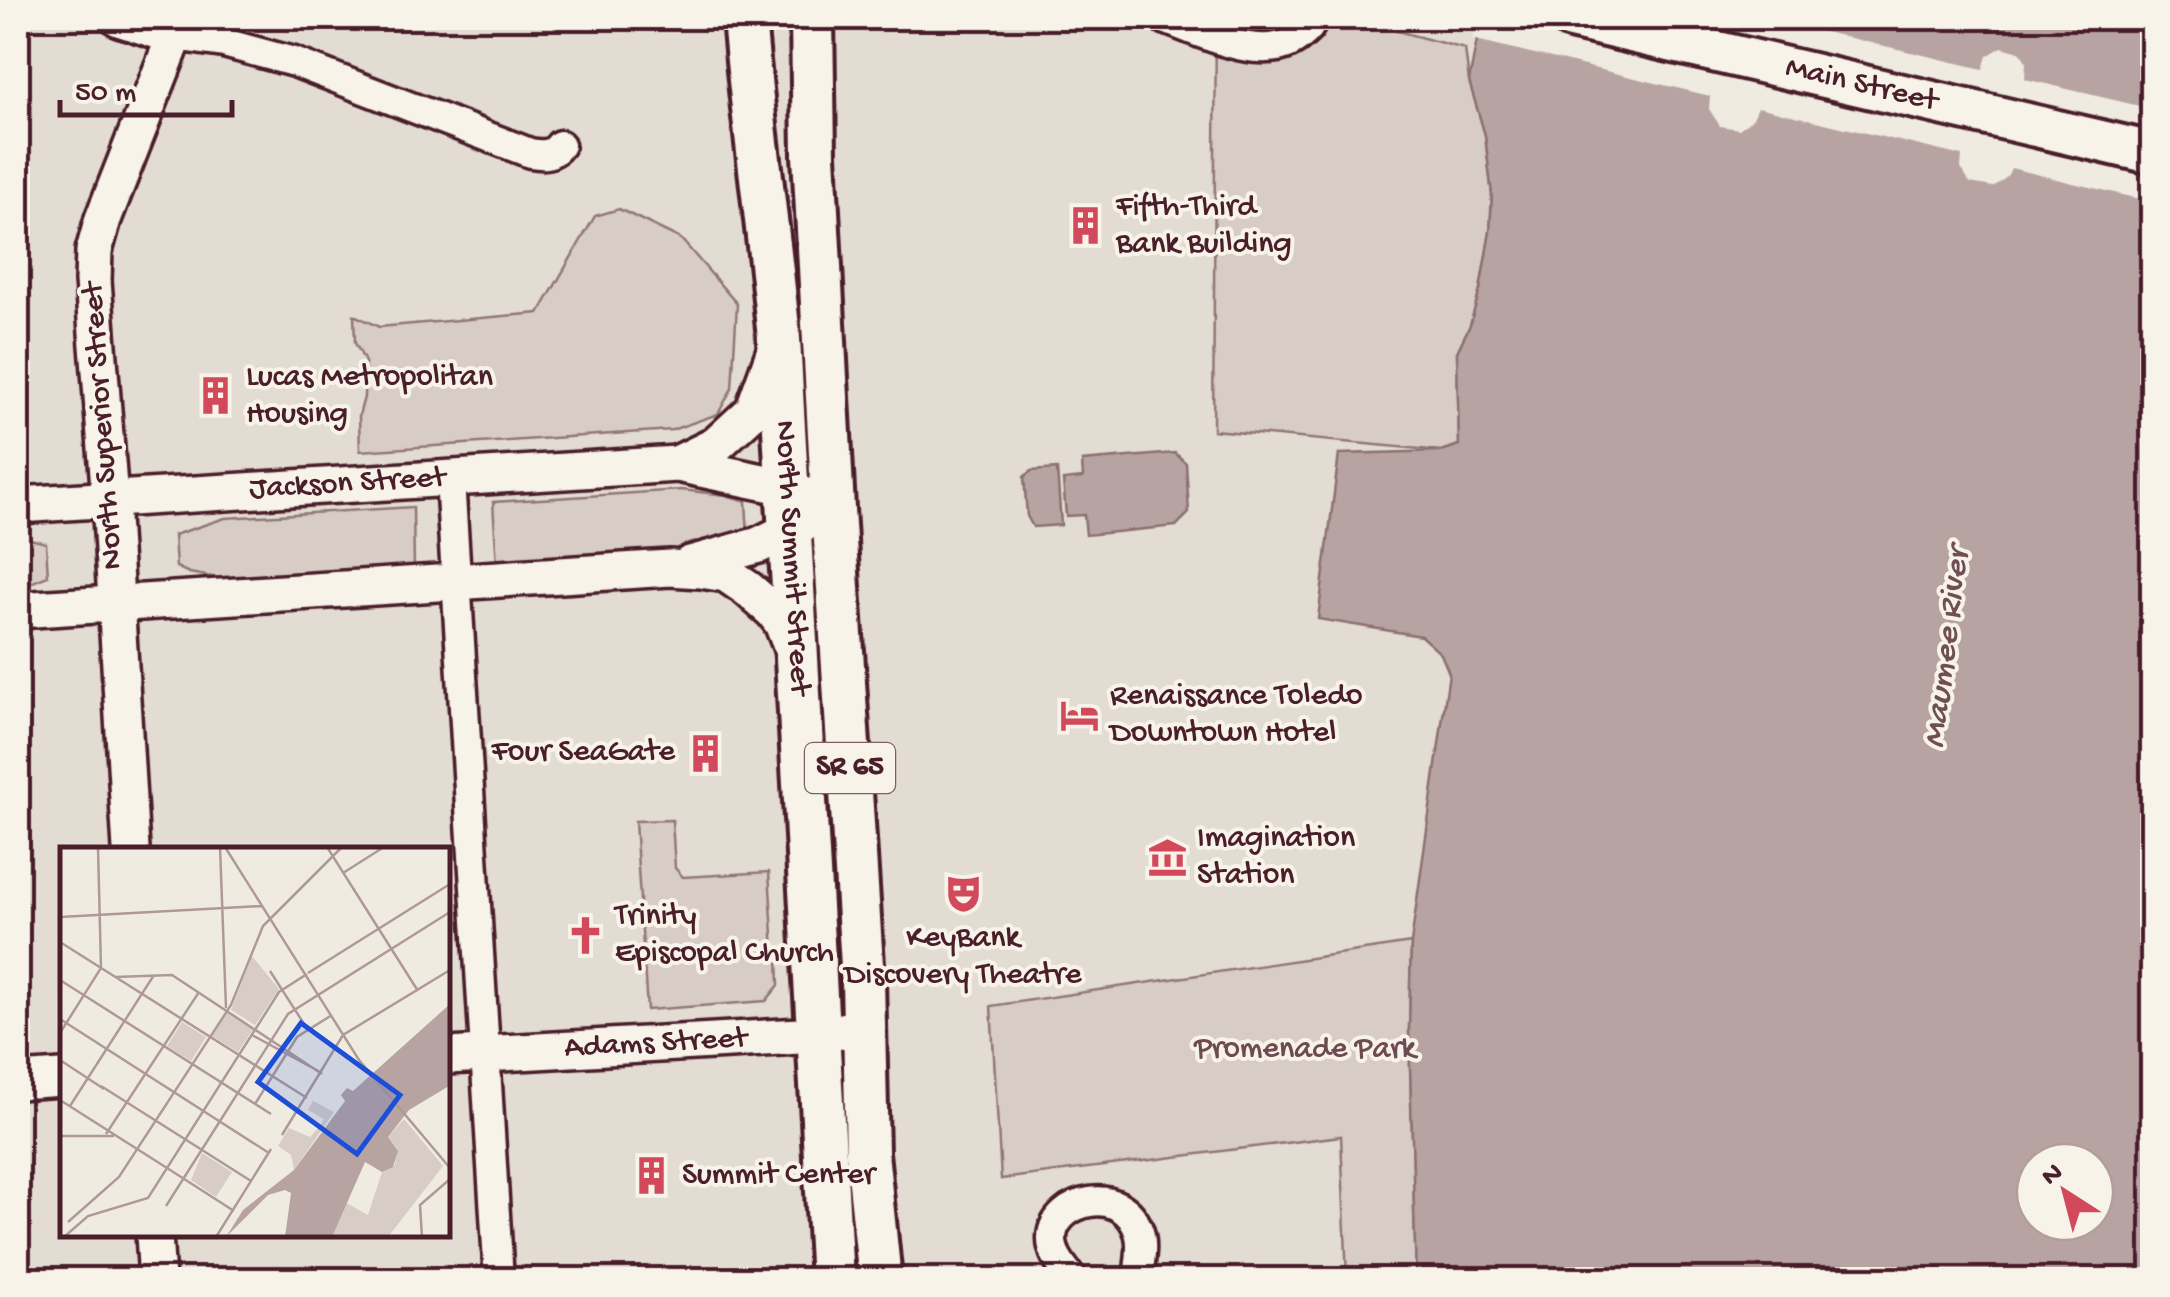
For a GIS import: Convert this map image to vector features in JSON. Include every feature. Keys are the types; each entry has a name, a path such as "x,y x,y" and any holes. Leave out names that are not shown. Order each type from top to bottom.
{"main road":[{"name":"North Summit Street","path":"744,18 779,339 832,1280"},
{"name":"North Summit Street","path":"812,18 814,156 864,1027 867,1154 880,1280"},
{"name":"Main Street","path":"1571,18 2152,152"}],"street":[{"path":"119,18 140,26 178,27 294,62 530,153 549,154 560,145"},
{"path":"1162,18 1236,46 1264,48 1293,42 1314,18"},
{"name":"North Superior Street","path":"131,847 94,251 178,27"},
{"name":"Jackson Street","path":"677,464 716,445 753,411 779,339"},
{"name":"Jackson Street","path":"18,506 677,464 786,486 833,509"},
{"path":"450,479 498,1280"},
{"path":"670,568 759,545 833,509"},
{"path":"18,610 670,568 701,570 726,574 773,611 797,661"},
{"name":"Adams Street","path":"450,1056 818,1035 864,1027"},
{"path":"18,1081 60,1078"},
{"path":"1073,1280 1054,1253 1055,1225 1067,1212 1086,1202 1106,1201 1121,1206 1133,1217 1141,1236 1138,1280"},
{"path":"154,1237 157,1280"}],"shaded area":[{"path":"18,18 1486,18 1490,232 1459,445 1319,619 1421,636 1442,654 1449,673 1411,943 1409,1030 1416,1279 18,1279"}],"green space":[{"path":"1216,18 1348,18 1465,49 1469,81 1485,135 1492,195 1480,290 1457,352 1459,445 1442,451 1213,430"},
{"path":"619,209 681,239 737,304 732,388 718,414 672,430 360,451 365,362 355,343 354,315 379,327 539,313 595,216"},
{"path":"681,490 746,501 748,536 697,551 497,565 493,502"},
{"path":"413,507 414,569 235,581 176,567 174,535 225,518"},
{"path":"18,536 46,543 48,576 18,588"},
{"path":"672,820 675,868 683,877 769,872 779,985 766,1001 647,1010 635,821"},
{"name":"Promenade Park","path":"1411,943 1409,1030 1416,1279 1347,1279 1341,1136 1001,1179 991,1006"}],"water":[{"name":"Maumee River","path":"1486,18 2152,18 2152,1279 1416,1279 1409,1030 1411,943 1449,673 1441,654 1421,636 1318,619 1339,454 1442,451 1459,445 1457,352 1480,290 1492,195 1485,135 1469,81"},
{"path":"1175,453 1186,463 1189,513 1176,526 1086,535 1084,515 1066,516 1063,480 1083,478 1082,461"},
{"path":"1057,469 1061,525 1033,527 1027,516 1024,477 1031,471"}],"pier":[{"path":"1481,18 1778,18 1983,69 1987,56 2002,47 2020,52 2026,61 2025,79 2152,109 2152,202 2011,168 2007,177 1993,187 1970,183 1961,169 1962,156 1758,107 1753,118 1739,129 1720,126 1709,109 1710,96 1472,39"}],"place":[{"name":"Fifth-Third Bank Building","path":"1086,226"},
{"name":"Lucas Metropolitan Housing","path":"216,396"},
{"name":"Renaissance Toledo Downtown Hotel","path":"1080,715"},
{"name":"Four SeaGate","path":"705,753"},
{"name":"Imagination Station","path":"1167,857"},
{"name":"KeyBank Discovery Theatre","path":"963,894"},
{"name":"Trinity Episcopal Church","path":"585,935"},
{"name":"Summit Center","path":"652,1176"}]}
